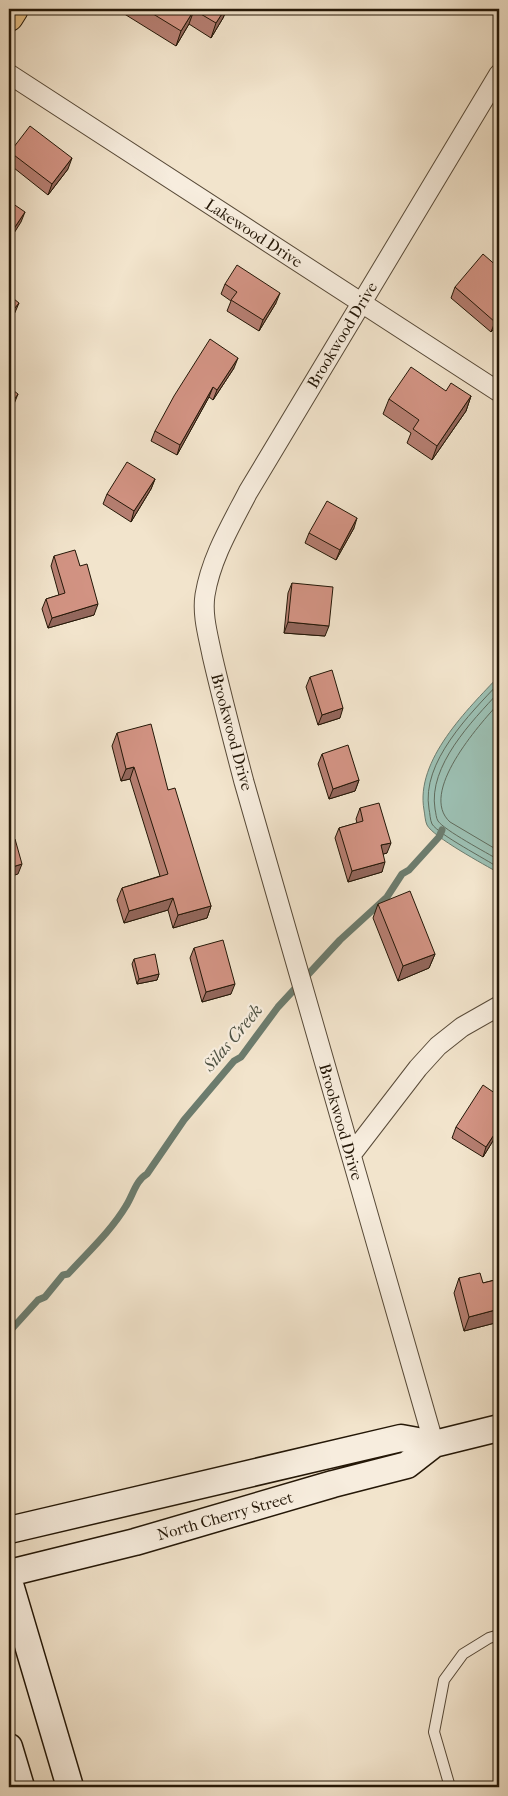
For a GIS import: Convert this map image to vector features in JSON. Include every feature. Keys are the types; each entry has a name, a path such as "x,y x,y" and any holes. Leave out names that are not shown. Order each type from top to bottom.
{"main road":[{"path":"9,17 14,9"},
{"name":"North Cherry Street","path":"9,1573 135,1542 333,1484 407,1465 434,1444 499,1428"},
{"name":"North Cherry Street","path":"9,1530 401,1438 434,1444"},
{"path":"9,1581 70,1787"},
{"path":"9,1747 21,1787"}],"street":[{"name":"Lakewood Drive","path":"9,74 499,392"},
{"name":"Brookwood Drive","path":"434,1444 244,782 204,616 209,576 220,546 248,492 499,74"},
{"path":"351,1155 418,1068 438,1046 462,1027 499,1006"}],"lane":[{"path":"450,1787 434,1732 444,1680 463,1654 489,1638 499,1635"}],"water":[{"path":"499,676 499,873 460,851 431,830 425,820 423,791 436,754 446,737"}],"building":[{"path":"145,9 225,9 216,23 194,10 181,31"},
{"path":"30,126 72,158 52,184 10,152"},
{"path":"9,201 25,212 9,236"},
{"path":"483,254 499,268 499,317 495,322 455,287"},
{"path":"237,265 280,293 263,320 231,300 237,292 225,284"},
{"path":"9,295 19,303 9,315"},
{"path":"210,339 238,358 217,390 213,387 180,445 155,431 174,396"},
{"path":"411,367 446,391 451,383 471,396 437,446 413,429 419,420 389,399"},
{"path":"9,387 18,394 9,407"},
{"path":"127,462 155,479 134,511 107,494"},
{"path":"327,501 357,518 340,550 309,533"},
{"path":"75,550 80,566 87,564 98,604 52,618 46,599 65,593 54,556"},
{"path":"292,583 333,587 329,626 288,622"},
{"path":"332,670 343,708 322,715 310,677"},
{"path":"151,724 168,790 175,788 211,906 178,915 173,898 129,911 122,888 168,874 134,767 126,769 117,733"},
{"path":"348,745 359,780 333,789 322,754"},
{"path":"379,803 391,843 381,845 385,862 352,871 339,828 363,821 360,808"},
{"path":"15,839 22,864 9,868 9,840"},
{"path":"410,891 435,954 403,966 378,904"},
{"path":"223,940 235,984 206,992 194,948"},
{"path":"155,954 159,974 139,979 134,959"},
{"path":"483,1085 499,1096 499,1127 486,1147 456,1127"},
{"path":"480,1273 483,1283 499,1279 499,1309 469,1317 459,1278"}],"waterway":[{"name":"Silas Creek","path":"9,1332 38,1300 45,1297 63,1275 68,1274 106,1233 126,1206 137,1184 147,1174 184,1120 234,1061 241,1057 278,1007 340,940 387,897 402,874 409,870 439,837 442,830"}]}
